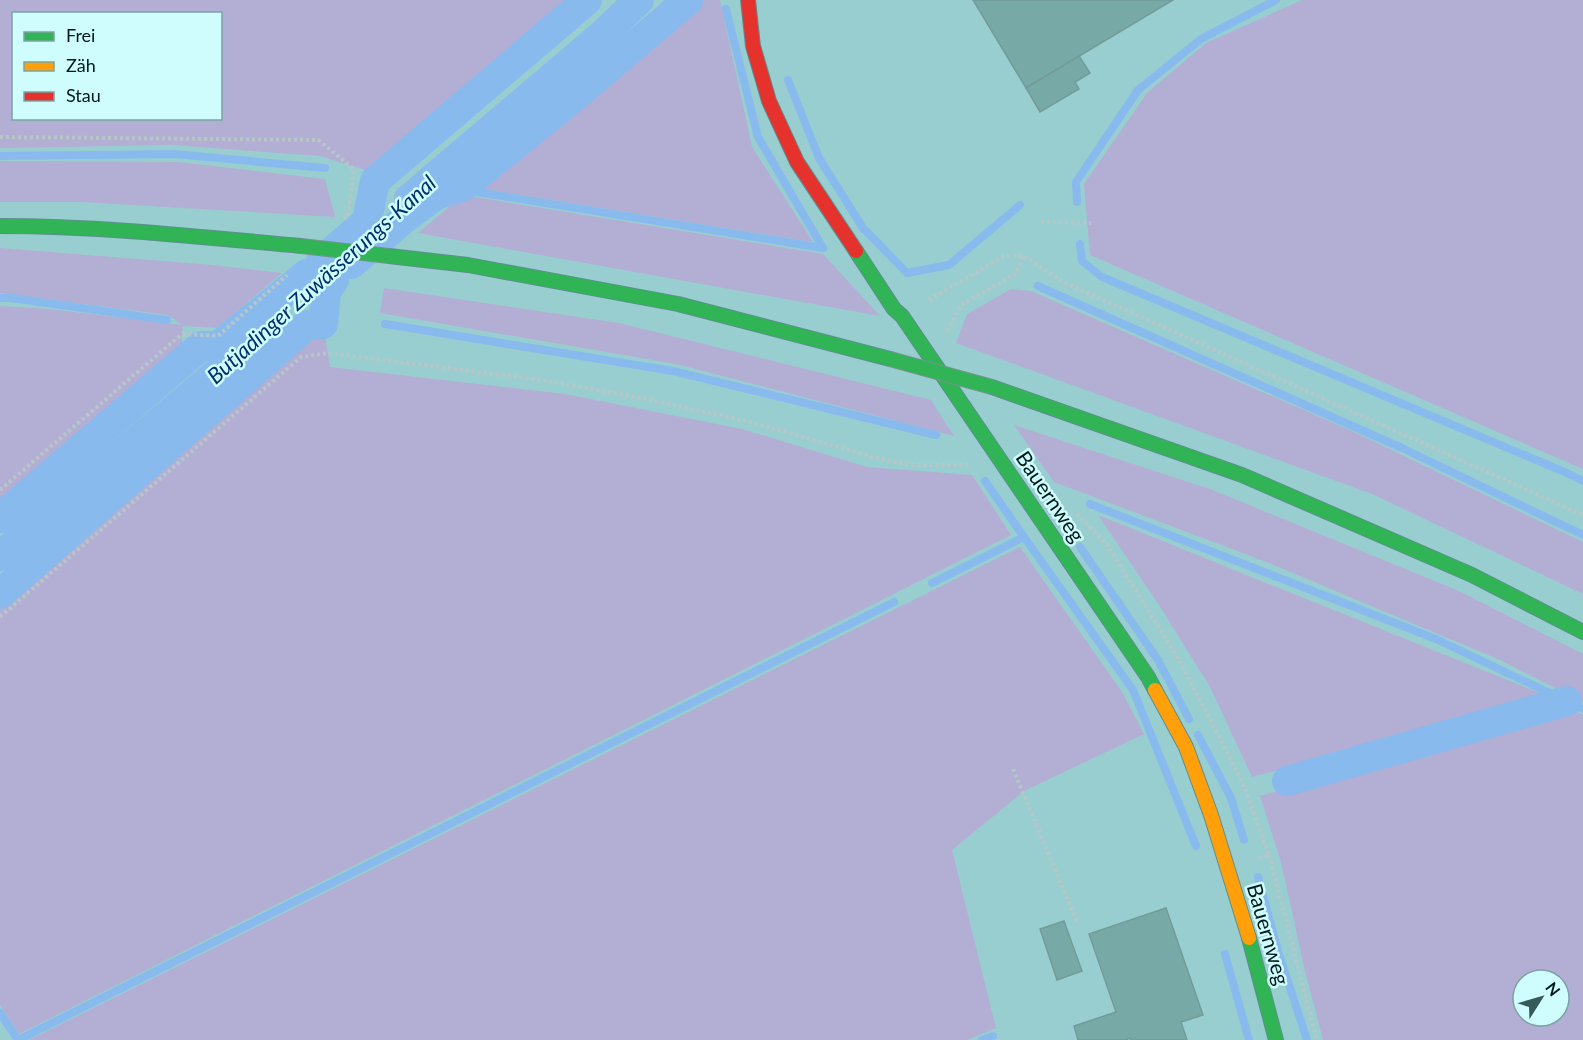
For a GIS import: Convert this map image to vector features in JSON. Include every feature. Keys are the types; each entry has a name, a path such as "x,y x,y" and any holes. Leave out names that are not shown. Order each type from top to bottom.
{"main road":[{"name":"Bauernweg","path":"748,0 753,46 769,101 797,162 894,309 902,316 1148,677 1186,747 1232,881 1276,1040"},
{"path":"0,226 170,234 468,265 678,304 992,387 1242,475 1472,575 1583,632"}],"path":[{"path":"0,137 318,140 354,169"},
{"path":"1041,222 1091,223"},
{"path":"902,316 1004,256 1023,255 1061,281 1583,515"},
{"path":"0,490 182,334"},
{"path":"0,617 301,357 329,353 379,358 542,380 635,396 750,422 910,465 977,464 996,453"},
{"path":"1012,769 1078,924"},
{"path":"1269,855 1317,1040"}],"shaded area":[{"path":"0,0 587,0 375,181 371,172 320,156 171,145 0,148"},
{"path":"688,0 720,0 752,147 813,242 464,186 574,97"},
{"path":"1302,0 1583,0 1583,469 1090,255 1084,184 1147,93 1206,43"},
{"path":"0,161 178,162 325,179 335,217 81,202 0,202"},
{"path":"463,195 823,254 880,316 418,233"},
{"path":"0,248 213,265 282,273 217,328 183,326 182,346 201,346 0,518 0,306 50,309 182,325 168,315 0,293"},
{"path":"384,288 619,323 931,400 954,436 676,364 380,313"},
{"path":"1011,289 1031,291 1354,432 1583,542 1583,594 1372,494 956,343 967,314"},
{"path":"323,324 330,367 565,394 742,429 867,467 972,475 1011,535 19,1034 0,1005 0,594 307,325"},
{"path":"1014,425 1210,489 1459,591 1583,654 1583,702 1500,660 1264,561 1054,482"},
{"path":"1098,515 1552,698 1252,777 1210,687 1159,605"},
{"path":"1020,547 1122,692 1144,734 1024,791 952,850 996,1028 967,1040 29,1040"},
{"path":"1567,707 1583,715 1583,1040 1323,1040 1281,862 1260,796"}],"building":[{"path":"973,0 1173,0 1026,88"},
{"path":"1079,56 1090,73 1075,82 1079,89 1040,112 1026,88"},
{"path":"1166,908 1203,1015 1181,1022 1187,1040 1131,1040 1130,1038 1126,1040 1078,1040 1074,1026 1116,1012 1089,934"},
{"path":"1064,921 1082,971 1057,980 1040,929"}],"waterway":[{"path":"321,261 367,221 375,181 587,0"},
{"name":"Butjadinger Zuwässerungs-Kanal","path":"409,199 602,35 639,0"},
{"path":"351,264 436,195 464,186 688,0"},
{"path":"1077,202 1076,182 1138,90 1201,39 1276,0"},
{"path":"477,192 823,248 758,137 726,9"},
{"path":"788,80 819,158 863,228 907,273 949,265 1020,205"},
{"path":"0,156 174,154 325,168"},
{"path":"1080,244 1082,261 1102,277 1583,481"},
{"path":"0,518 201,346 218,346 307,274 334,280 326,292 323,324 307,325 0,594"},
{"path":"1038,286 1402,448 1583,535"},
{"path":"0,298 167,320"},
{"path":"385,324 673,371 936,435"},
{"name":"Butjadinger Zuwässerungs-Kanal","path":"0,556 273,326"},
{"path":"985,481 1133,690 1196,846"},
{"path":"1090,504 1436,639 1583,709"},
{"path":"932,583 1024,537"},
{"path":"1080,547 1158,660 1189,719"},
{"path":"0,1013 18,1040 894,602"},
{"path":"1287,781 1567,701"},
{"path":"1198,735 1231,798 1244,840"},
{"path":"1258,877 1278,951 1307,1040"},
{"path":"1225,954 1249,1040"},
{"path":"982,1040 993,1036"}],"traffic: fast":[{"path":"0,226 113,230 301,246"},
{"path":"301,246 389,256"},
{"path":"856,251 1155,690"},
{"path":"389,256 468,265 678,304 890,359"},
{"path":"890,359 992,387"},
{"path":"992,387 1242,475 1472,575 1583,632"},
{"path":"1249,938 1276,1040"}],"traffic: slow":[{"path":"1155,690 1186,747 1211,815 1249,938"}],"traffic: jam":[{"path":"748,0 753,46 769,101 797,162 856,251"}]}
